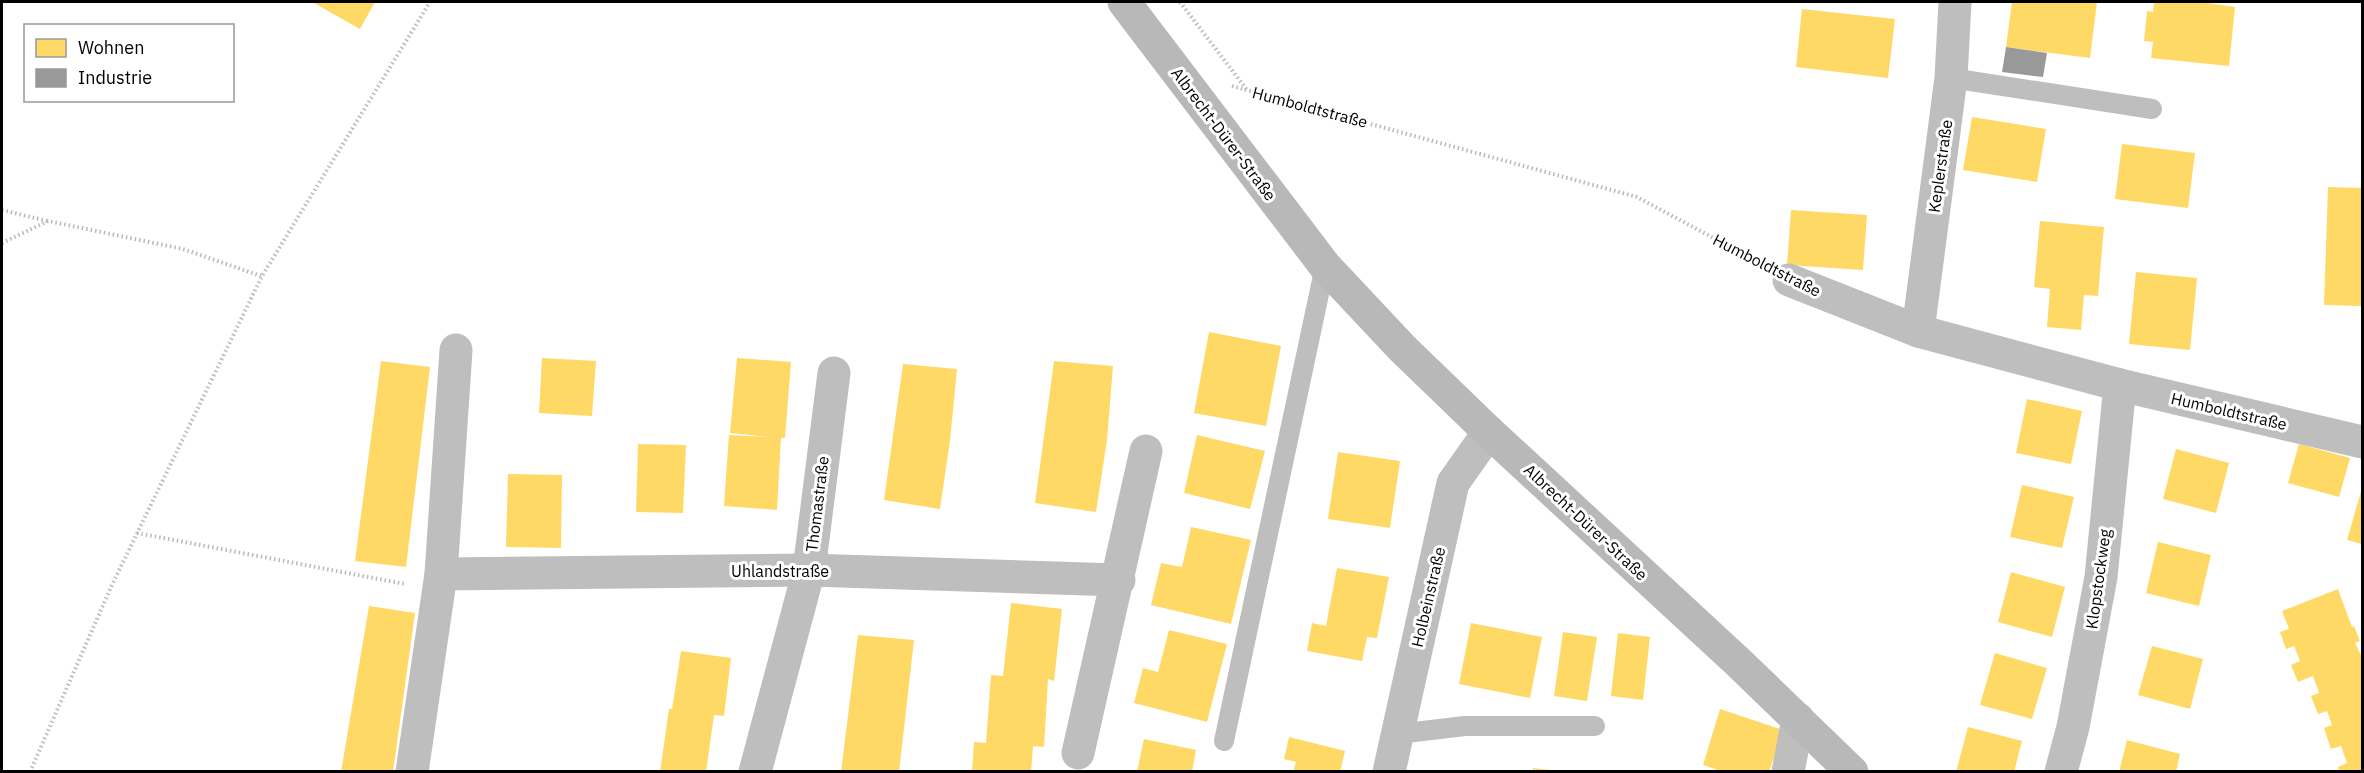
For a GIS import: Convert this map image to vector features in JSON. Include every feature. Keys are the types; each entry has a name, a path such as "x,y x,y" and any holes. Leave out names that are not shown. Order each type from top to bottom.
{"street":[{"name":"Albrecht-Dürer-Straße","path":"1124,2 1324,266 1402,348 1489,432 1852,771"},
{"name":"Keplerstraße","path":"1918,331 1951,78 1955,2"},
{"name":"Humboldtstraße","path":"1789,280 1918,331 2120,385 2362,442"},
{"path":"412,771 441,574 456,350"},
{"name":"Thomastraße","path":"755,771 809,570 834,373"},
{"name":"Klopstockweg","path":"2061,771 2073,728 2101,577 2120,385"},
{"name":"Holbeinstraße","path":"1389,771 1453,483 1489,432"},
{"path":"1078,753 1119,580 1146,451"},
{"name":"Uhlandstraße","path":"441,574 809,570 1119,580"},
{"path":"1788,771 1798,719"}],"lane":[{"path":"1951,78 2152,109"},
{"path":"1224,741 1324,266"},
{"path":"1397,734 1465,726 1595,726"}],"path":[{"path":"30,771 137,533 262,276 430,2"},
{"path":"1180,2 1248,90"},
{"name":"Humboldtstraße","path":"1228,85 1637,197 1789,280"},
{"path":"2,210 183,249 262,276"},
{"path":"2,243 48,221"},
{"path":"137,533 414,585 441,574"}],"building: Wohnen":[{"path":"312,2 375,2 360,29"},
{"path":"2012,2 2097,2 2090,58 2006,47"},
{"path":"2154,2 2200,2 2235,7 2229,66 2151,58 2153,42 2144,41 2147,11 2153,12"},
{"path":"1802,9 1895,19 1888,78 1796,67"},
{"path":"1972,117 2046,129 2037,182 1963,170"},
{"path":"2122,144 2195,153 2188,208 2115,199"},
{"path":"2328,187 2362,188 2362,306 2324,305"},
{"path":"1791,210 1867,215 1863,270 1787,265"},
{"path":"2040,221 2104,227 2098,296 2084,295 2081,330 2047,327 2050,289 2034,287"},
{"path":"2136,272 2197,278 2190,350 2129,344"},
{"path":"1209,332 1281,346 1266,426 1194,413"},
{"path":"542,358 596,361 592,416 539,413"},
{"path":"737,358 791,362 785,438 781,438 777,510 724,506 729,435 769,437 730,433"},
{"path":"381,361 430,367 406,567 355,561"},
{"path":"1054,361 1113,366 1107,440 1096,512 1035,503"},
{"path":"903,364 957,369 940,509 884,500"},
{"path":"2027,399 2082,411 2071,464 2016,453"},
{"path":"1197,435 1265,451 1250,509 1184,493"},
{"path":"638,444 686,445 683,513 636,512"},
{"path":"2299,444 2350,458 2339,497 2288,483"},
{"path":"2176,449 2229,463 2216,513 2163,499"},
{"path":"1338,452 1400,461 1390,528 1328,519"},
{"path":"508,474 562,475 561,548 506,547"},
{"path":"2022,485 2074,497 2062,548 2010,537"},
{"path":"2362,488 2362,544 2347,540"},
{"path":"1191,527 1251,540 1231,624 1151,605 1161,563 1182,567"},
{"path":"2158,542 2211,555 2199,606 2146,593"},
{"path":"1337,568 1389,577 1377,638 1367,637 1362,661 1307,651 1312,623 1326,626"},
{"path":"2011,572 2065,587 2052,637 1998,622"},
{"path":"2338,589 2352,627 2354,626 2360,641 2355,643 2362,657 2362,772 2339,772 2338,767 2347,763 2341,746 2331,749 2324,728 2332,725 2327,711 2318,714 2311,696 2319,693 2313,676 2298,682 2291,665 2300,661 2294,646 2286,649 2280,632 2289,629 2282,611"},
{"path":"1011,603 1062,609 1054,681 1048,679 1044,747 1033,746 1031,772 972,772 974,742 986,743 991,675 1003,676"},
{"path":"369,606 415,613 393,772 341,772"},
{"path":"1471,623 1542,637 1530,698 1459,684"},
{"path":"1169,630 1227,644 1207,722 1134,703 1143,668 1158,672"},
{"path":"1563,632 1597,637 1587,701 1554,696"},
{"path":"1618,633 1650,637 1643,700 1611,696"},
{"path":"858,635 914,640 899,772 841,772"},
{"path":"2152,646 2203,659 2190,709 2138,695"},
{"path":"681,651 731,658 724,716 714,715 706,772 660,772 669,709 672,709"},
{"path":"1995,653 2047,668 2032,719 1980,705"},
{"path":"1720,709 1783,730 1769,772 1724,772 1703,765"},
{"path":"1968,727 2022,741 2014,772 1956,772"},
{"path":"1289,737 1345,751 1340,772 1293,772 1296,762 1284,759"},
{"path":"1144,739 1196,750 1192,772 1137,772"},
{"path":"2127,740 2180,754 2176,772 2119,772"},
{"path":"1533,768 1550,770 1550,772 1533,772"}],"building: Industrie":[{"path":"2006,47 2047,53 2043,77 2002,72"}]}
